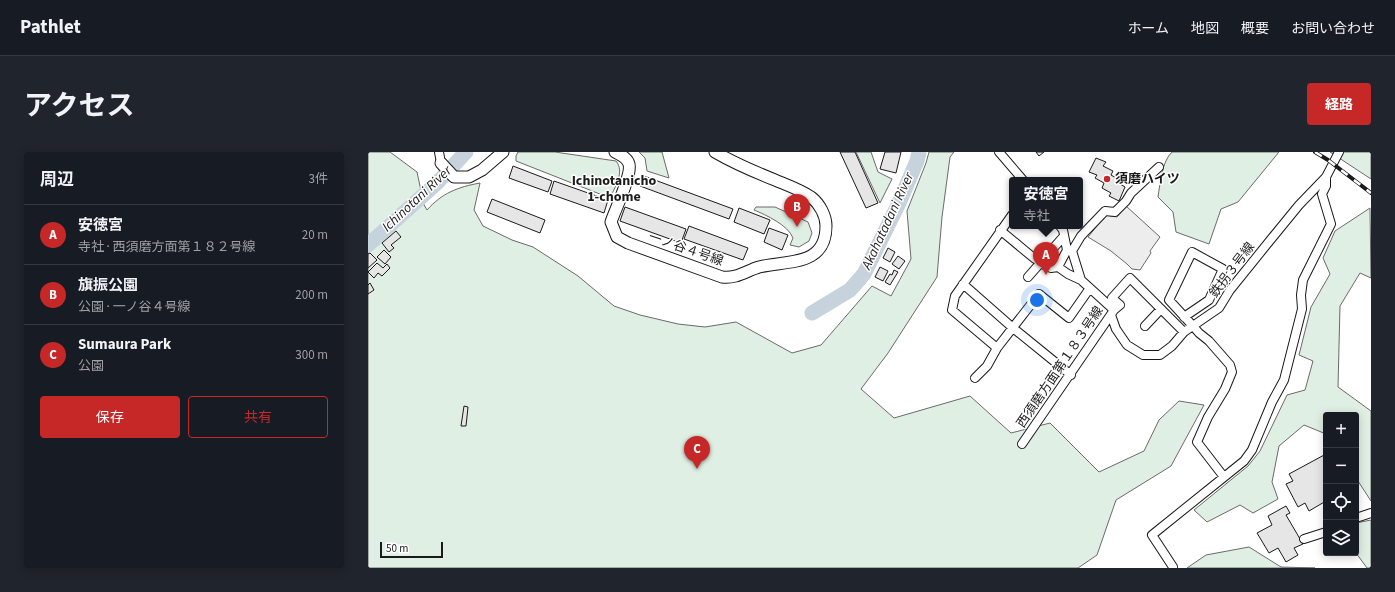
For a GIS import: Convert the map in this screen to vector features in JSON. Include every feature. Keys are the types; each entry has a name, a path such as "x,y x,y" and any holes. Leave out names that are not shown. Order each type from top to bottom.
{"street":[{"path":"439,152 441,164 454,177 469,177 482,170 503,152"},
{"name":"一ノ谷４号線","path":"615,152 624,157 629,164 629,175 611,222 617,237 628,243 722,277 730,278 758,268 804,260 819,249 825,238 825,216 812,197 715,152"},
{"path":"999,152 1020,177"},
{"name":"鉄拐３号線","path":"1113,313 1116,329 1127,345 1144,355 1160,355 1172,346 1184,332 1219,308 1230,290 1267,244 1299,205 1326,177 1339,152"},
{"path":"1058,267 1081,236 1105,211 1115,212 1126,201 1131,193 1159,167"},
{"path":"1172,567 1152,535 1244,461 1252,450 1272,402 1284,380 1302,308 1301,294 1304,280 1331,224 1322,194 1326,186 1326,177"},
{"path":"998,348 952,310 955,296 1009,219"},
{"path":"1062,229 1081,280"},
{"path":"1000,230 1038,261"},
{"path":"1028,277 1038,261 1064,236"},
{"path":"1184,317 1208,300 1223,269 1192,252 1169,300 1184,317 1199,333 1209,341 1230,365 1232,372 1225,389 1208,417 1197,442 1224,477"},
{"name":"西須磨方面第１８３号線","path":"1022,444 1113,313 1081,280 1058,267 1051,268 1038,261"},
{"path":"1113,313 1120,305 1112,298 1130,278 1184,332"},
{"path":"963,284 1013,328 1071,375"},
{"path":"975,378 987,366 998,348 1039,294 1069,318 1090,288"},
{"path":"1145,326 1161,308"},
{"path":"1359,517 1371,514"},
{"path":"1304,540 1323,533"}],"green space":[{"path":"368,152 390,152 417,172 424,205 427,210 445,195 458,189 480,183 474,210 483,226 512,240 533,247 578,276 614,306 640,315 678,324 705,327 736,322 792,353 821,345 872,286 891,296 911,259 907,211 929,152 954,152 950,157 942,217 937,277 888,353 861,389 894,418 970,396 1011,433 1050,423 1099,472 1144,451 1159,420 1179,401 1204,405 1171,466 1116,500 1097,555 1078,568 368,568"},
{"path":"518,152 555,152 616,161 620,170 618,180 610,198 516,161"},
{"path":"639,152 662,152 669,178 647,171 645,158"},
{"path":"856,152 871,152 878,172 892,179 880,203"},
{"path":"1172,152 1279,152 1238,202 1221,209 1209,244 1176,232 1173,212 1158,197 1164,167"},
{"path":"1330,152 1371,152 1371,179"},
{"path":"756,207 775,207 808,222 812,233 809,241 799,247 790,245 793,238 790,233 776,221 754,210"},
{"path":"1370,208 1371,278 1360,273 1340,306 1338,387 1371,411 1371,501 1359,483 1359,412 1323,412 1323,433 1304,425 1279,446 1272,482 1278,499 1253,513 1240,505 1207,522 1194,510 1248,466 1260,451 1287,395 1305,390 1313,361 1299,355 1311,307 1330,274 1323,258 1335,231"},
{"path":"1371,520 1371,568 1367,568 1358,556 1359,522"},
{"path":"1249,547 1281,567 1315,568 1187,568 1206,555"}],"shaded area":[{"path":"1126,206 1160,237 1150,251 1151,253 1140,270 1132,269 1111,251 1088,237 1106,215 1117,217"}],"building":[{"path":"840,152 855,152 878,203 866,208"},
{"path":"885,152 901,152 896,173 880,169"},
{"path":"1036,152 1044,152 1039,156"},
{"name":"須磨ハイツ","path":"1096,158 1106,162 1103,166 1113,171 1111,175 1118,179 1117,182 1125,187 1119,201 1109,196 1111,193 1102,188 1104,183 1095,178 1097,175 1089,172"},
{"path":"513,166 552,181 548,192 509,178"},
{"path":"644,176 733,209 729,219 640,186"},
{"path":"554,181 608,200 604,213 550,194"},
{"path":"492,199 545,220 540,233 487,212"},
{"path":"625,207 686,229 681,243 620,221"},
{"path":"739,208 770,220 764,234 734,222"},
{"path":"689,226 748,248 743,260 684,239"},
{"path":"769,228 788,235 782,250 764,242"},
{"path":"396,231 401,237 391,245 394,248 389,252 382,243"},
{"path":"888,248 895,252 890,262 883,258"},
{"path":"384,250 391,257 385,264 377,257"},
{"path":"370,253 377,260 368,268 368,254"},
{"path":"898,256 905,261 899,269 892,264"},
{"path":"377,263 383,268 387,264 390,268 382,276 378,273 374,278 368,272"},
{"path":"880,267 888,271 883,281 875,277"},
{"path":"894,270 898,272 890,285 885,282 890,274 892,275"},
{"path":"370,283 374,290 368,294 368,285"},
{"path":"464,406 468,407 466,426 461,426"},
{"path":"1323,456 1323,503 1309,511 1305,503 1298,507 1286,484 1293,481 1289,474"},
{"path":"1286,506 1290,513 1286,515 1303,544 1294,548 1298,555 1286,562 1278,548 1269,553 1257,533 1272,525 1268,516"}],"waterway":[{"name":"Ichinotani River","path":"368,245 438,182 466,152"},
{"name":"Akahatadani River","path":"812,313 850,290 864,274 899,203 917,161 919,152"}],"railway":[{"path":"1315,152 1328,160 1371,193"}],"place":[{"name":"須磨ハイツ","path":"1107,179"},
{"name":"旗振公園","path":"797,227"},
{"name":"安徳宮","path":"1046,275"},
{"name":"Sumaura Park","path":"697,469"}],"district":[{"name":"Ichinotanicho 1-chome","path":"614,190"}]}
